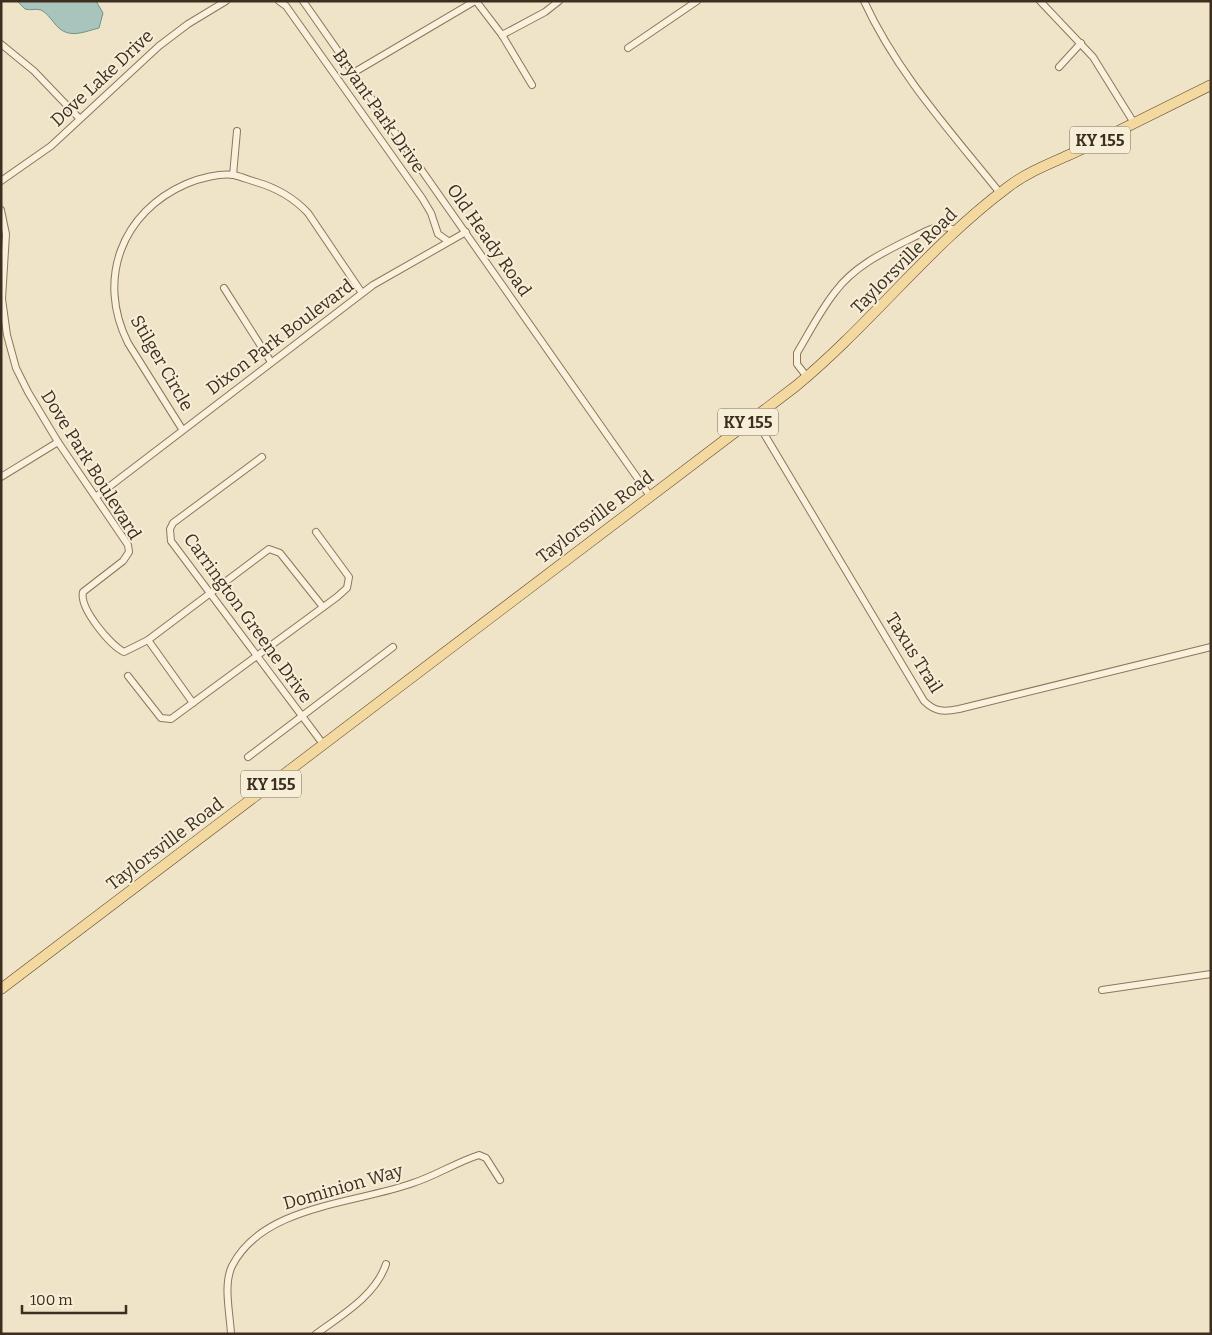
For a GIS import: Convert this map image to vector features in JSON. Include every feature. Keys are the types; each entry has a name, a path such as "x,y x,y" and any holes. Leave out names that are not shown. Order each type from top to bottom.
{"main road":[{"name":"Taylorsville Road","path":"1,989 807,377 860,329 955,230 1000,192 1049,163 1211,85"}],"street":[{"name":"Dove Lake Drive","path":"1,181 51,146 79,118 159,46 188,24 226,1"},
{"name":"Bryant Park Drive","path":"279,1 291,13 422,198 431,213 438,234 448,241"},
{"name":"Old Heady Road","path":"304,1 650,496"},
{"path":"353,73 476,1 502,35 532,85"},
{"path":"502,35 545,12 559,1"},
{"path":"628,48 697,1"},
{"path":"864,1 881,36 911,82 1000,192"},
{"path":"1040,1 1093,57 1134,123"},
{"path":"1059,67 1081,43"},
{"path":"1,44 34,71 79,118"},
{"path":"232,175 237,131"},
{"name":"Stilger Circle","path":"182,429 121,329 116,303 114,275 121,247 129,232 156,201 193,181 232,175 274,187 298,202 362,293"},
{"name":"Dove Park Boulevard","path":"1,210 6,234 2,283 7,335 16,368 58,442 97,496 128,545 129,552 123,562 83,592 81,598 83,606 117,648 124,652 148,640 209,592 269,549 276,549 323,607"},
{"path":"807,377 797,364 796,353 834,292 850,276 876,256 932,228 944,226 955,230"},
{"name":"Dixon Park Boulevard","path":"97,496 362,293 466,232"},
{"path":"224,288 271,362"},
{"name":"Taxus Trail","path":"754,417 924,701 935,710 944,712 959,710 1211,647"},
{"path":"1,477 58,442"},
{"name":"Carrington Greene Drive","path":"262,457 178,520 170,529 171,541 323,744"},
{"path":"128,676 161,718 171,719 323,607 347,588 349,577 316,532"},
{"path":"148,640 193,703"},
{"path":"248,757 393,647"},
{"path":"1102,990 1211,974"},
{"name":"Dominion Way","path":"231,1334 228,1284 232,1267 249,1244 273,1224 294,1214 413,1183 479,1155 486,1158 500,1180"},
{"path":"316,1334 373,1289 379,1282 386,1264"}],"water":[{"path":"17,1 96,1 103,13 99,28 76,34 60,29 43,11 39,9 25,9"}]}
